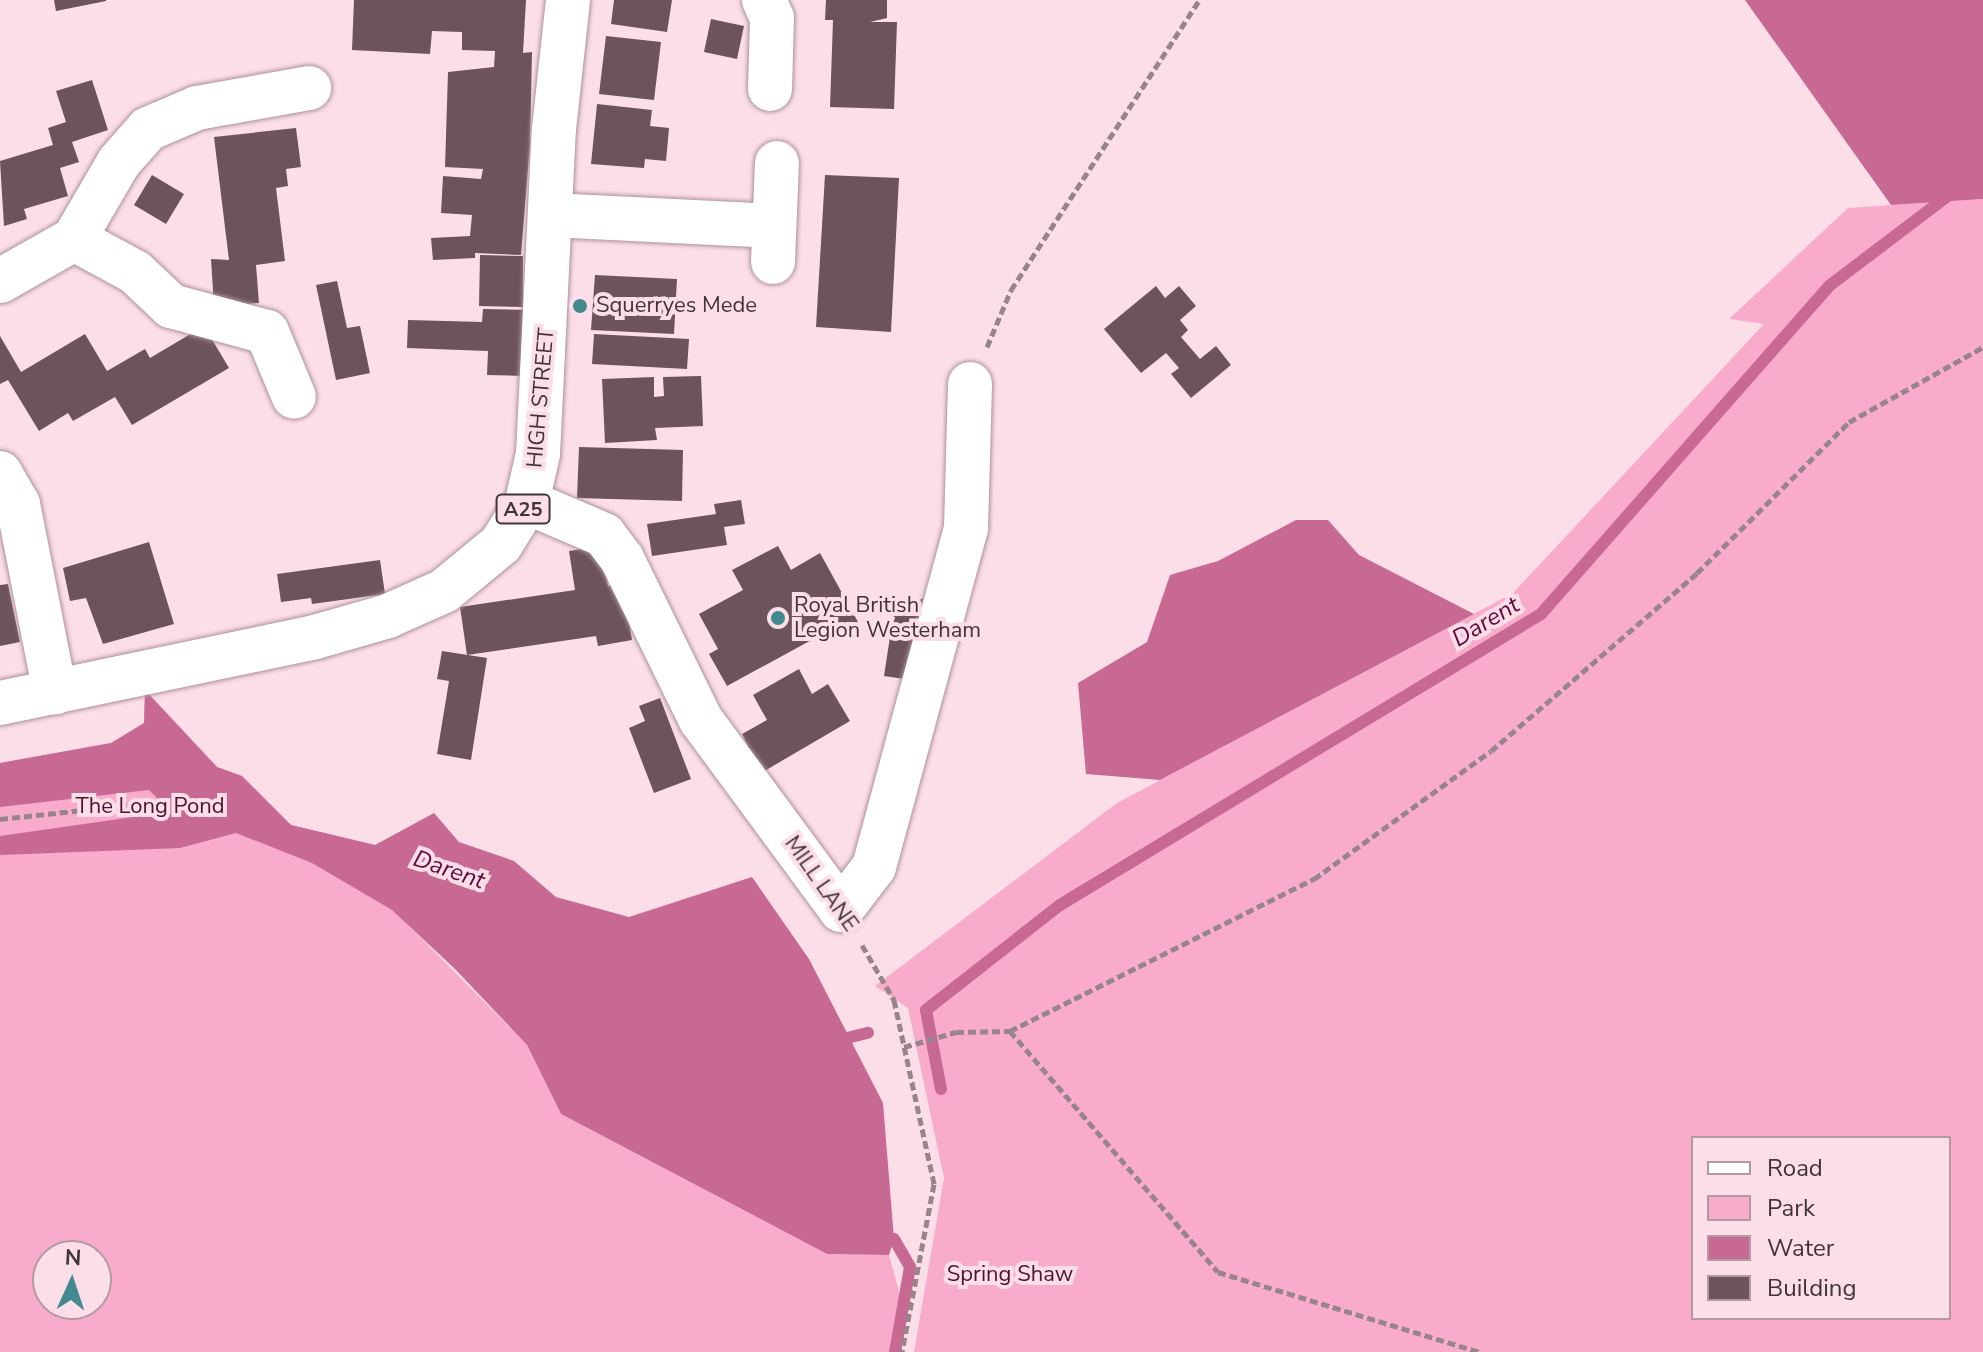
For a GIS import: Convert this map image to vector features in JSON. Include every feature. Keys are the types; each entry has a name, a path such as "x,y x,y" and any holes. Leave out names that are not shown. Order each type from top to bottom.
{"street":[{"name":"HIGH STREET","path":"0,703 315,637 388,616 444,591 501,544 527,502 538,454 568,0"},
{"path":"764,0 772,18 770,89"},
{"path":"0,281 74,239 119,162 148,129 197,108 309,88"},
{"path":"552,215 773,244 777,163"},
{"path":"74,239 135,272 171,306 267,332 294,397"},
{"path":"841,910 874,867 966,528 970,384"},
{"path":"0,473 18,504 55,692"},
{"name":"MILL LANE","path":"527,502 604,535 622,559 701,720 841,910"}],"path":[{"path":"970,384 1011,290 1199,0"},
{"path":"904,1047 956,1032 1010,1031 1314,879 1502,741 1697,573 1849,422 1983,347"},
{"path":"0,819 138,804"},
{"name":"MILL LANE","path":"841,910 894,1000 934,1184 902,1352"},
{"path":"1010,1031 1218,1272 1479,1352"}],"green space":[{"name":"Spring Shaw","path":"1983,199 1983,1352 914,1352 944,1178 908,1008 875,986 1117,803 1513,593 1764,324 1729,319 1848,208"},
{"name":"The Long Pond","path":"145,690 217,767 242,776 291,825 375,845 403,920 527,1045 561,1114 827,1254 889,1255 901,1299 890,1352 0,1352 0,763 111,743 144,723"}],"water":[{"path":"1745,0 1983,0 1983,199 1891,205"},
{"path":"1296,520 1328,520 1359,555 1474,614 1160,780 1086,774 1078,683 1147,642 1170,575 1218,561"},
{"path":"145,690 217,767 242,776 291,825 375,845 434,813 459,842 514,861 556,897 629,917 752,877 809,959 883,1103 894,1239 889,1255 827,1254 561,1114 527,1045 455,969 392,910 312,863 236,833 180,848 0,855 0,836 147,815 165,806 149,790 0,807 0,763 111,743 144,723"}],"building":[{"path":"54,0 106,0 106,1 56,11"},
{"path":"354,0 526,0 523,53 532,52 530,145 521,255 475,253 475,258 433,260 431,238 470,236 472,215 441,213 443,176 481,179 483,169 445,167 448,72 494,67 495,51 462,50 462,32 432,31 430,54 352,50"},
{"path":"614,0 672,0 667,32 611,24"},
{"path":"826,0 887,0 887,18 870,22 897,22 894,109 830,107 833,20 825,20"},
{"path":"711,19 744,26 737,59 704,52"},
{"path":"606,36 661,42 654,100 599,94"},
{"path":"92,80 108,130 72,142 79,162 60,168 68,196 24,209 27,219 4,226 0,161 53,145 48,128 66,122 56,91"},
{"path":"597,104 652,110 650,126 669,128 666,161 645,159 644,168 591,164"},
{"path":"296,128 301,167 286,169 288,186 276,188 285,261 256,265 259,303 214,306 211,259 229,260 214,137"},
{"path":"152,175 184,194 166,224 134,205"},
{"path":"825,175 899,178 891,332 816,327"},
{"path":"480,255 523,256 523,307 479,306"},
{"path":"595,275 677,279 674,334 591,330"},
{"path":"337,281 347,328 360,326 370,373 336,380 316,285"},
{"path":"1156,286 1165,298 1179,286 1196,306 1180,320 1188,330 1181,337 1200,359 1216,346 1231,365 1191,398 1171,374 1179,368 1166,353 1141,373 1104,329"},
{"path":"483,309 530,310 527,376 487,375 488,351 407,348 408,320 482,322"},
{"path":"204,326 229,368 132,425 115,397 73,421 68,413 39,431 8,380 0,384 0,336 21,372 85,334 107,371 145,349 150,358"},
{"path":"594,334 689,339 687,369 592,364"},
{"path":"701,376 703,426 655,428 657,440 605,443 602,379 654,377 654,397 664,396 663,377"},
{"path":"579,447 683,450 682,501 577,498"},
{"path":"741,500 745,524 724,527 727,545 652,556 647,524 716,514 714,504"},
{"path":"149,542 174,624 103,644 86,598 70,601 63,568"},
{"path":"601,546 608,586 623,584 632,640 598,646 596,636 467,655 460,607 575,590 569,551"},
{"name":"Royal British Legion Westerham","path":"778,546 791,570 820,553 858,622 831,637 828,631 727,686 709,654 718,649 699,614 743,590 732,570"},
{"path":"380,560 385,594 312,604 311,598 281,602 277,574"},
{"path":"8,584 20,642 0,646 0,585"},
{"path":"923,598 911,680 884,676 893,617"},
{"path":"442,651 487,658 471,760 437,754 449,681 437,679"},
{"path":"799,669 812,694 828,684 850,721 761,773 742,734 767,720 753,695"},
{"path":"660,698 691,779 654,793 629,728 645,721 639,706"}],"waterway":[{"name":"Darent","path":"941,1089 926,1010 1060,905 1541,614 1829,286 1953,192"},
{"name":"Darent","path":"835,1041 868,1033"},
{"path":"894,1239 910,1267 895,1352"}],"place":[{"name":"Squerryes Mede","path":"580,306"},
{"name":"Royal British Legion Westerham","path":"778,618"}]}
